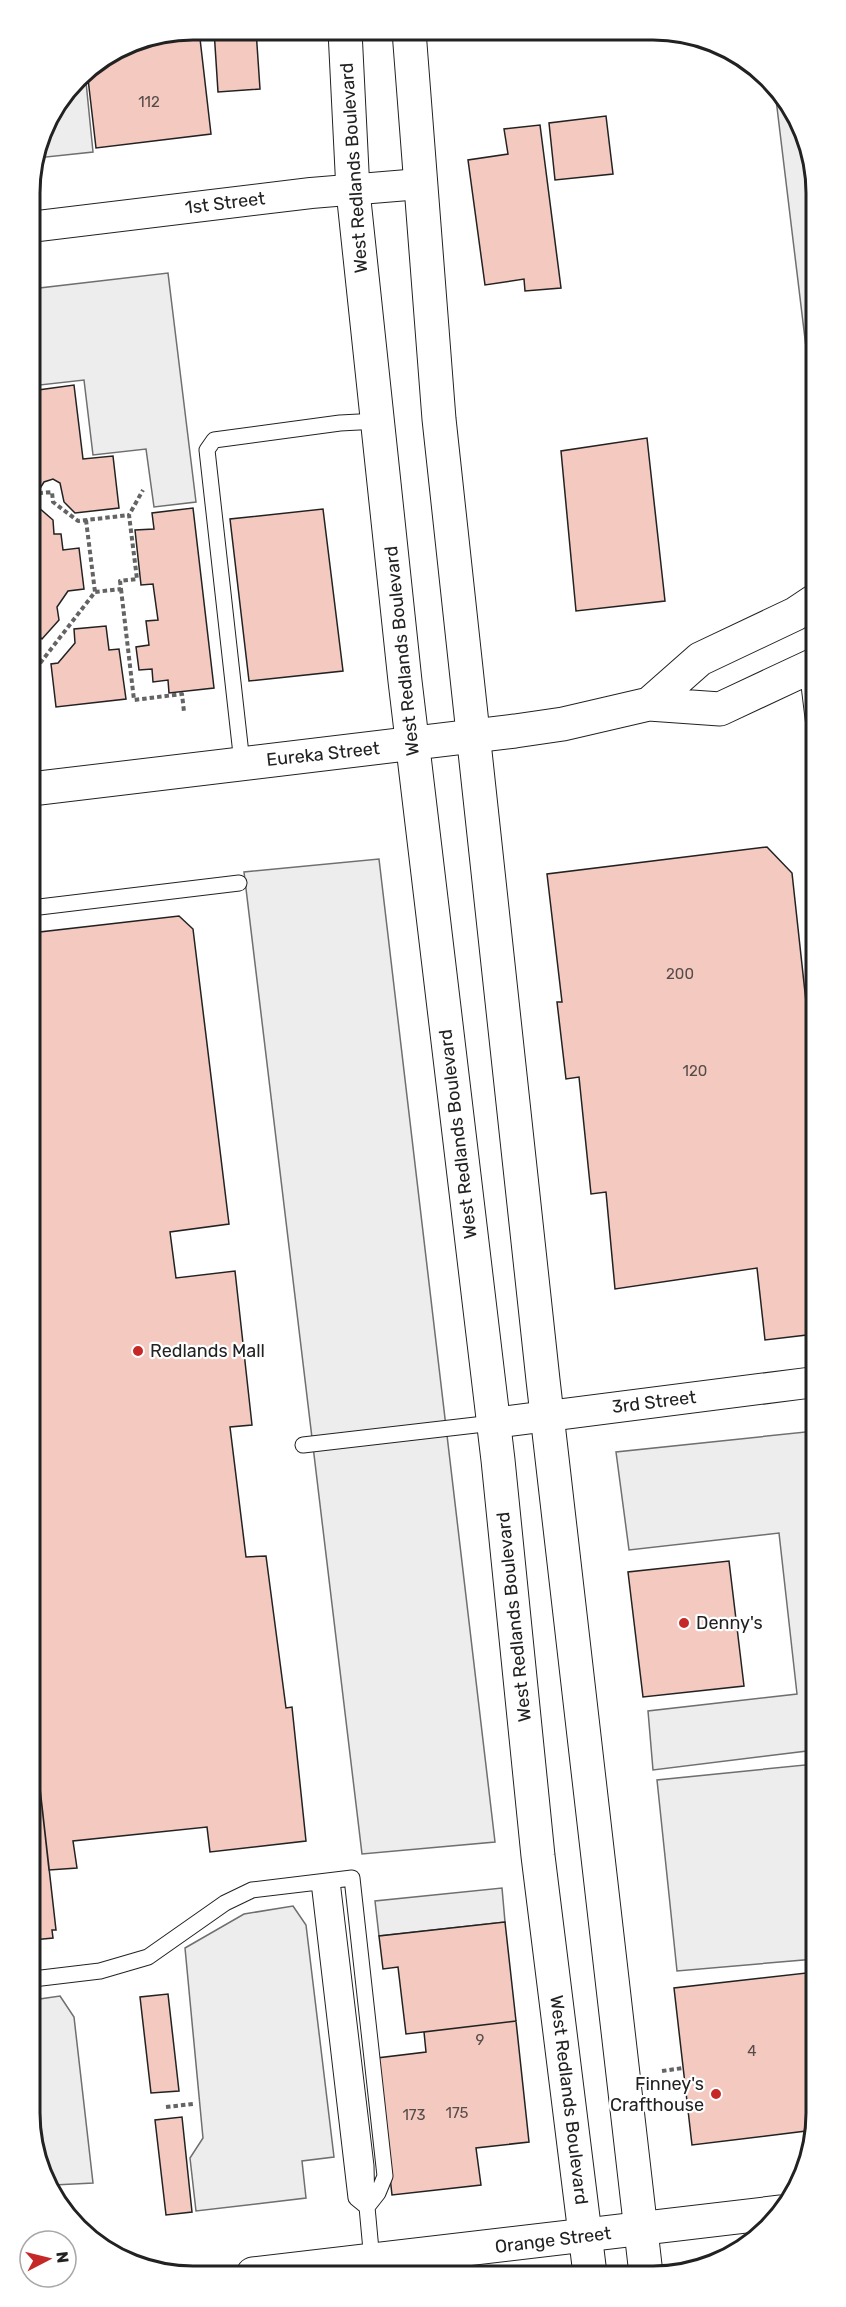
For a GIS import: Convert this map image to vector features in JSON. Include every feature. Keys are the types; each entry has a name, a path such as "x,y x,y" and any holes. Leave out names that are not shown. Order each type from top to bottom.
{"main road":[{"name":"West Redlands Boulevard","path":"345,40 353,190 412,744 498,1460 538,1856 589,2266"},
{"path":"410,40 439,419 547,1416 645,2266"},
{"name":"Eureka Street","path":"649,704 700,659 806,607"},
{"name":"Eureka Street","path":"41,788 562,724 649,704 720,709 806,669"},
{"name":"Orange Street","path":"326,2266 768,2214"}],"street":[{"name":"1st Street","path":"41,226 311,193 420,184"},
{"name":"3rd Street","path":"493,1423 805,1383"}],"lane":[{"path":"242,763 207,450 214,440 340,423 378,421"},
{"path":"41,908 239,882"},
{"path":"303,1444 493,1423"},
{"path":"40,1978 100,1971 148,1957 225,1903 252,1890 352,1878 385,2176 378,2193 368,2207"},
{"path":"325,1882 366,2166 372,2261"}],"path":[{"path":"143,490 129,515 137,579 120,581 134,700 182,694 184,712"},
{"path":"41,493 52,492 53,502 78,521 129,515"},
{"path":"41,662 95,591 86,520"},
{"path":"95,591 121,589"},
{"path":"662,2071 683,2068"},
{"path":"166,2106 193,2104"}],"shaded area":[{"path":"86,84 93,152 45,157 52,135 66,108"},
{"path":"777,104 794,135 803,164 806,194 806,347"},
{"path":"168,273 196,502 154,507 146,449 93,455 84,380 41,385 41,288"},
{"path":"379,859 495,1842 362,1854 244,872"},
{"path":"805,1432 805,1751 653,1770 648,1711 797,1694 779,1533 629,1550 616,1452"},
{"path":"805,1765 805,1960 677,1971 657,1780"},
{"path":"502,1888 505,1922 379,1936 375,1901"},
{"path":"293,1906 306,1925 334,2157 302,2161 306,2198 196,2211 190,2158 203,2138 185,1948 244,1914"},
{"path":"60,1996 74,2017 93,2183 58,2185 43,2143 40,2114 40,1999"}],"building":[{"path":"200,40 211,134 96,148 88,82 108,66 135,52 164,43"},
{"path":"215,40 257,40 260,89 218,92"},
{"path":"606,116 613,174 555,180 549,123"},
{"path":"540,125 561,288 525,291 524,279 485,285 468,160 508,154 504,129"},
{"path":"74,385 83,459 113,456 119,508 75,513 64,502 60,483 53,479 44,482 41,487 41,390"},
{"path":"647,438 665,601 576,611 561,451"},
{"path":"193,508 214,688 169,693 168,680 153,682 152,669 139,670 136,647 149,645 146,621 158,620 153,584 141,585 135,530 154,529 152,513"},
{"path":"41,509 53,520 54,534 61,534 63,550 79,548 84,589 68,591 57,607 59,620 42,639"},
{"path":"323,509 343,671 249,681 230,519"},
{"path":"106,626 109,650 119,649 126,699 56,707 51,664 58,663 75,643 74,629"},
{"path":"767,847 792,873 806,998 805,1335 765,1340 757,1268 615,1289 606,1192 591,1194 579,1077 566,1079 557,1002 562,1002 547,874"},
{"name":"Redlands Mall","path":"179,916 193,929 229,1224 170,1232 176,1278 235,1271 252,1425 230,1427 246,1557 266,1556 286,1708 292,1707 306,1841 210,1852 207,1827 73,1841 77,1868 49,1870 40,1791 41,932"},
{"path":"729,1561 744,1686 643,1697 628,1572"},
{"path":"40,1790 56,1930 52,1930 53,1938 40,1939"},
{"path":"505,1922 516,2021 406,2034 398,1967 383,1969 379,1936"},
{"path":"805,1973 804,2131 692,2145 674,1988"},
{"path":"168,1994 179,2091 151,2093 140,1997"},
{"path":"516,2021 529,2142 476,2148 481,2185 392,2195 377,2058 426,2052 424,2032"},
{"path":"182,2117 192,2212 166,2215 155,2120"}],"place":[{"name":"Redlands Mall","path":"138,1351"},
{"name":"Denny's","path":"684,1623"},
{"name":"Finney's Crafthouse","path":"716,2094"}]}
